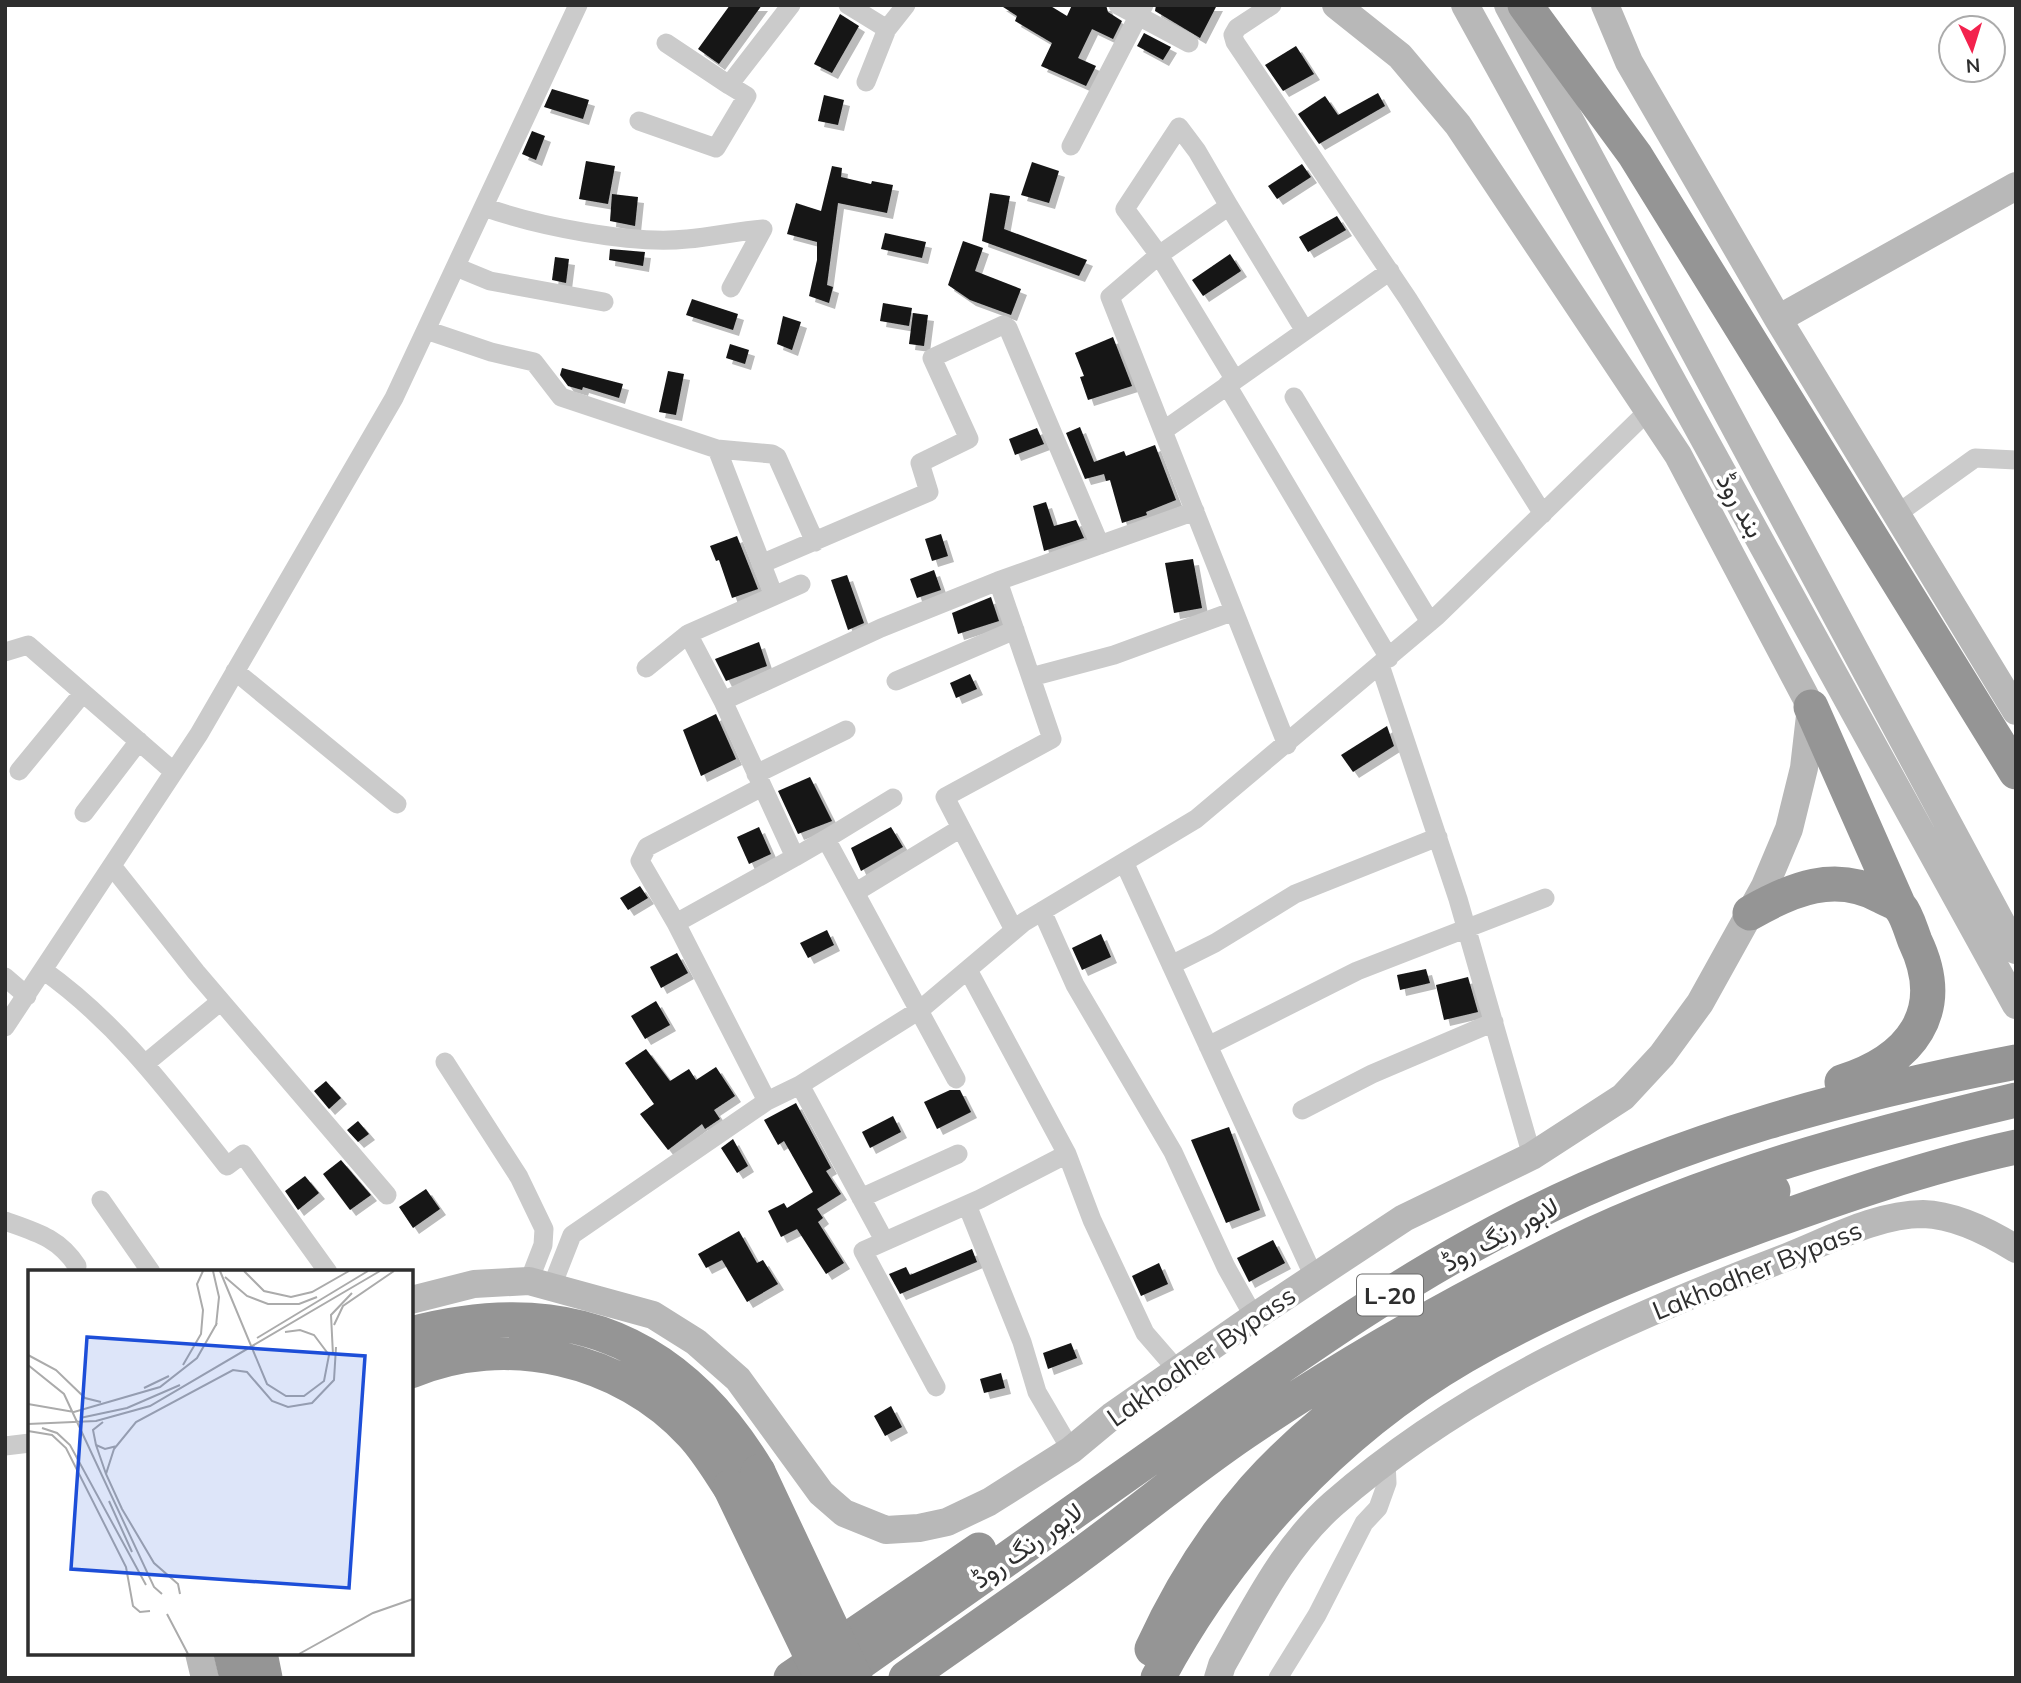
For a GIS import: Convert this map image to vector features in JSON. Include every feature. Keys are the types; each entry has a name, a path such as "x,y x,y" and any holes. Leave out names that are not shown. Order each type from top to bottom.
{"highway":[{"path":"1525,5 1634,155 2016,772"},
{"path":"1280,1366 1342,1304 1438,1246 1542,1192 1659,1143 1852,1079 1885,1064 1900,1052 1920,1027 1928,998 1924,958 1811,706"},
{"path":"1750,913 1797,889 1830,883 1871,890 1899,906"},
{"name":"لاہور رنگ روڈ","path":"838,1678 1280,1366 1450,1259 1528,1216 1619,1175 1718,1138 1915,1082 2016,1062"},
{"name":"لاہور رنگ روڈ","path":"906,1678 1071,1561 1244,1433 1366,1355 1475,1294 1572,1244 1692,1194 1830,1149 1939,1118 2016,1100"},
{"path":"1140,1678 1178,1594 1224,1525 1255,1488 1333,1415 1408,1361 1492,1311 1625,1248 1762,1195 1853,1165 1939,1118"},
{"path":"1158,1678 1216,1584 1290,1493 1328,1456 1381,1413 1464,1356 1618,1281 1693,1250 1868,1188 2016,1147"},
{"path":"413,1334 468,1321 525,1317 563,1322 606,1335 644,1352 676,1374 742,1445 744,1479 822,1678"},
{"path":"413,1370 440,1360 478,1353 519,1352 550,1356 610,1376 662,1407 744,1479 855,1678"},
{"path":"791,1678 1135,1443 1226,1405"},
{"path":"231,1655 237,1678"},
{"path":"260,1655 265,1678"}],"main road":[{"name":"بند روڈ","path":"1336,5 1400,56 1458,125 1678,456 1811,706"},
{"name":"بند روڈ","path":"1465,5 2010,995"},
{"name":"بند روڈ","path":"1508,5 2016,950"},
{"path":"1605,5 1629,62 1778,319 2016,711"},
{"path":"1778,319 2016,186"},
{"name":"Lakhodher Bypass","path":"413,1299 474,1284 541,1283 653,1315 696,1342 738,1379 821,1493 844,1513 886,1530 919,1528 947,1522 989,1502 1071,1450 1112,1416 1254,1317 1404,1218 1532,1156 1623,1097 1662,1055 1700,1003 1750,913 1789,829 1804,768 1811,706"},
{"name":"Lakhodher Bypass","path":"1218,1678 1222,1665 1268,1583 1292,1549 1331,1506 1446,1417 1562,1351 1747,1272 1885,1220 1922,1214 1959,1221 2016,1250"},
{"path":"200,1655 205,1678"}],"street":[{"path":"5,1027 174,772 394,398 578,5"},
{"path":"729,85 791,5"},
{"path":"848,5 887,29"},
{"path":"866,82 887,29 905,5"},
{"path":"1118,5 1141,10 1189,43"},
{"path":"1272,5 1237,28 1233,35 1235,42 1390,271 1543,514"},
{"path":"1071,146 1141,10"},
{"path":"639,121 716,148 747,96 666,43"},
{"path":"1305,331 1197,151 1178,127 1125,209 1159,255 1385,662 1467,928 1532,1156"},
{"path":"1229,206 1159,255 1110,298 1287,745"},
{"path":"484,207 521,220 629,237 686,240 763,229 731,288"},
{"path":"456,267 490,281 604,302"},
{"path":"1163,431 1390,271"},
{"path":"761,564 929,492 920,463 969,439 932,358 1003,326 1008,328 1100,545"},
{"path":"426,330 491,352 534,362 561,397 717,449 772,454 777,457 815,542"},
{"path":"1294,397 1430,622"},
{"path":"541,1283 572,1235 767,1101 800,1085 921,1009 1014,930 1042,911 1196,819 1430,622 1648,411"},
{"path":"717,449 774,596"},
{"path":"1897,514 1975,458 2016,460"},
{"path":"723,701 881,628 998,580 1195,511"},
{"path":"998,580 1052,738 945,797 1014,930"},
{"path":"646,668 688,634 801,584"},
{"path":"1031,677 1114,655 1234,611"},
{"path":"896,681 1014,630"},
{"path":"688,634 723,701 795,857"},
{"path":"5,653 28,645 174,772"},
{"path":"235,671 397,804"},
{"path":"19,771 83,692"},
{"path":"767,1101 676,923 640,861 641,855 647,847 846,730"},
{"path":"84,813 139,741"},
{"path":"676,923 827,839 893,798"},
{"path":"856,892 961,828"},
{"path":"1171,965 1215,943 1295,894 1438,837"},
{"path":"827,839 921,1009 956,1079"},
{"path":"1124,862 1314,1277"},
{"path":"112,866 221,1000 387,1195"},
{"path":"1208,1046 1357,971 1545,898"},
{"path":"1042,911 1075,985 1173,1152 1226,1266 1254,1317"},
{"path":"43,970 101,1016 146,1063 227,1166 243,1154 327,1270"},
{"path":"968,970 1067,1154 1092,1220 1145,1333 1178,1371"},
{"path":"5,977 27,996"},
{"path":"146,1063 221,1000"},
{"path":"1302,1110 1372,1074 1494,1022"},
{"path":"445,1062 519,1177 544,1229 541,1283"},
{"path":"800,1085 884,1240"},
{"path":"861,1198 958,1154"},
{"path":"936,1387 863,1251 967,1205 1067,1154"},
{"path":"101,1200 150,1270"},
{"path":"967,1205 1022,1342 1037,1392 1071,1450"},
{"path":"5,1221 51,1237 67,1250 77,1266"},
{"path":"5,1446 28,1443"},
{"path":"1278,1678 1317,1615 1364,1523 1378,1508 1387,1483 1386,1461"}],"building":[{"path":"730,5 762,5 719,64 698,49"},
{"path":"1000,5 1049,5 1067,16 1072,5 1106,5 1108,12 1122,21 1113,39 1092,29 1078,58 1096,66 1086,86 1041,66 1052,43 1015,21 1017,16"},
{"path":"1156,5 1217,5 1200,38 1155,11"},
{"path":"840,14 859,26 832,73 814,64"},
{"path":"1144,33 1171,47 1163,60 1137,46"},
{"path":"1296,46 1314,74 1283,91 1265,65"},
{"path":"552,89 589,100 583,119 544,107"},
{"path":"1378,93 1385,106 1319,144 1298,114 1325,96 1338,115"},
{"path":"824,95 844,100 838,125 818,121"},
{"path":"532,131 545,136 536,160 522,154"},
{"path":"586,161 615,166 608,204 579,199"},
{"path":"1032,162 1059,171 1049,203 1021,195"},
{"path":"1302,164 1311,177 1277,199 1268,186"},
{"path":"832,166 842,168 841,177 871,184 872,181 893,185 887,213 838,203 827,285 833,287 829,303 809,296 817,260 817,242 787,234 796,203 821,211"},
{"path":"990,193 1010,196 1004,229 1087,260 1079,276 982,241"},
{"path":"612,194 638,197 635,226 610,221"},
{"path":"1337,216 1346,230 1308,252 1299,237"},
{"path":"885,233 926,242 922,258 881,249"},
{"path":"963,241 983,248 975,271 1021,289 1011,315 970,300 948,285"},
{"path":"610,249 645,252 643,266 609,260"},
{"path":"1230,254 1241,271 1203,296 1192,280"},
{"path":"555,257 569,259 566,283 552,280"},
{"path":"692,299 738,314 733,330 686,315"},
{"path":"883,303 912,308 909,326 880,321"},
{"path":"913,313 928,315 924,346 909,344"},
{"path":"783,316 801,322 792,350 777,344"},
{"path":"1113,337 1132,386 1088,400 1080,377 1084,376 1075,353"},
{"path":"730,344 749,350 745,364 726,358"},
{"path":"562,368 623,384 619,398 583,387 582,390 568,386 560,375"},
{"path":"668,371 684,374 676,415 659,412"},
{"path":"1080,427 1094,462 1124,451 1126,456 1155,445 1176,500 1146,512 1147,515 1122,523 1110,480 1106,481 1104,474 1085,479 1066,433"},
{"path":"1037,428 1044,444 1015,455 1009,439"},
{"path":"1046,502 1054,526 1076,520 1084,538 1044,551 1033,506"},
{"path":"941,534 948,556 932,561 925,539"},
{"path":"737,536 758,589 732,598 719,560 716,561 710,546"},
{"path":"1193,559 1202,608 1174,613 1165,563"},
{"path":"934,570 941,590 917,598 910,579"},
{"path":"847,575 864,623 848,630 831,580"},
{"path":"991,597 999,621 958,634 952,613"},
{"path":"759,642 767,666 726,681 715,659"},
{"path":"970,674 977,689 956,698 950,683"},
{"path":"716,714 736,759 701,776 683,730"},
{"path":"1387,726 1394,746 1353,772 1341,755"},
{"path":"810,777 832,821 798,834 778,791"},
{"path":"759,827 771,854 749,864 737,837"},
{"path":"891,827 903,847 861,871 851,848"},
{"path":"640,886 648,898 628,910 620,898"},
{"path":"827,930 834,945 808,958 800,943"},
{"path":"1101,934 1111,957 1082,970 1072,948"},
{"path":"677,953 688,973 661,988 650,967"},
{"path":"1426,969 1430,983 1400,990 1397,975"},
{"path":"1468,977 1478,1012 1444,1020 1436,985"},
{"path":"656,1001 670,1025 645,1039 631,1016"},
{"path":"646,1049 670,1081 689,1069 696,1080 716,1067 735,1096 714,1110 720,1119 705,1129 702,1124 668,1150 640,1114 654,1104 625,1063"},
{"path":"326,1081 341,1098 329,1109 314,1091"},
{"path":"950,1090 960,1090 971,1112 937,1129 924,1102"},
{"path":"796,1103 831,1168 826,1171 841,1194 817,1209 823,1218 818,1222 844,1263 826,1274 797,1229 781,1237 768,1211 784,1203 787,1208 813,1192 784,1141 778,1145 764,1120"},
{"path":"893,1116 901,1132 870,1148 862,1132"},
{"path":"358,1121 369,1134 358,1142 347,1130"},
{"path":"1229,1127 1260,1210 1226,1223 1191,1140"},
{"path":"733,1139 748,1166 737,1173 721,1148"},
{"path":"341,1160 371,1195 350,1210 323,1174"},
{"path":"305,1176 319,1193 298,1210 285,1191"},
{"path":"426,1189 440,1209 413,1228 399,1207"},
{"path":"739,1231 757,1263 763,1260 778,1284 747,1302 722,1260 706,1268 698,1254"},
{"path":"1273,1240 1285,1263 1249,1282 1237,1258"},
{"path":"972,1249 977,1262 900,1294 889,1274 906,1267 910,1275"},
{"path":"1159,1263 1168,1284 1141,1296 1132,1276"},
{"path":"1071,1343 1077,1358 1048,1369 1043,1353"},
{"path":"1001,1373 1005,1388 984,1393 980,1379"},
{"path":"891,1406 902,1427 885,1436 874,1416"}]}
